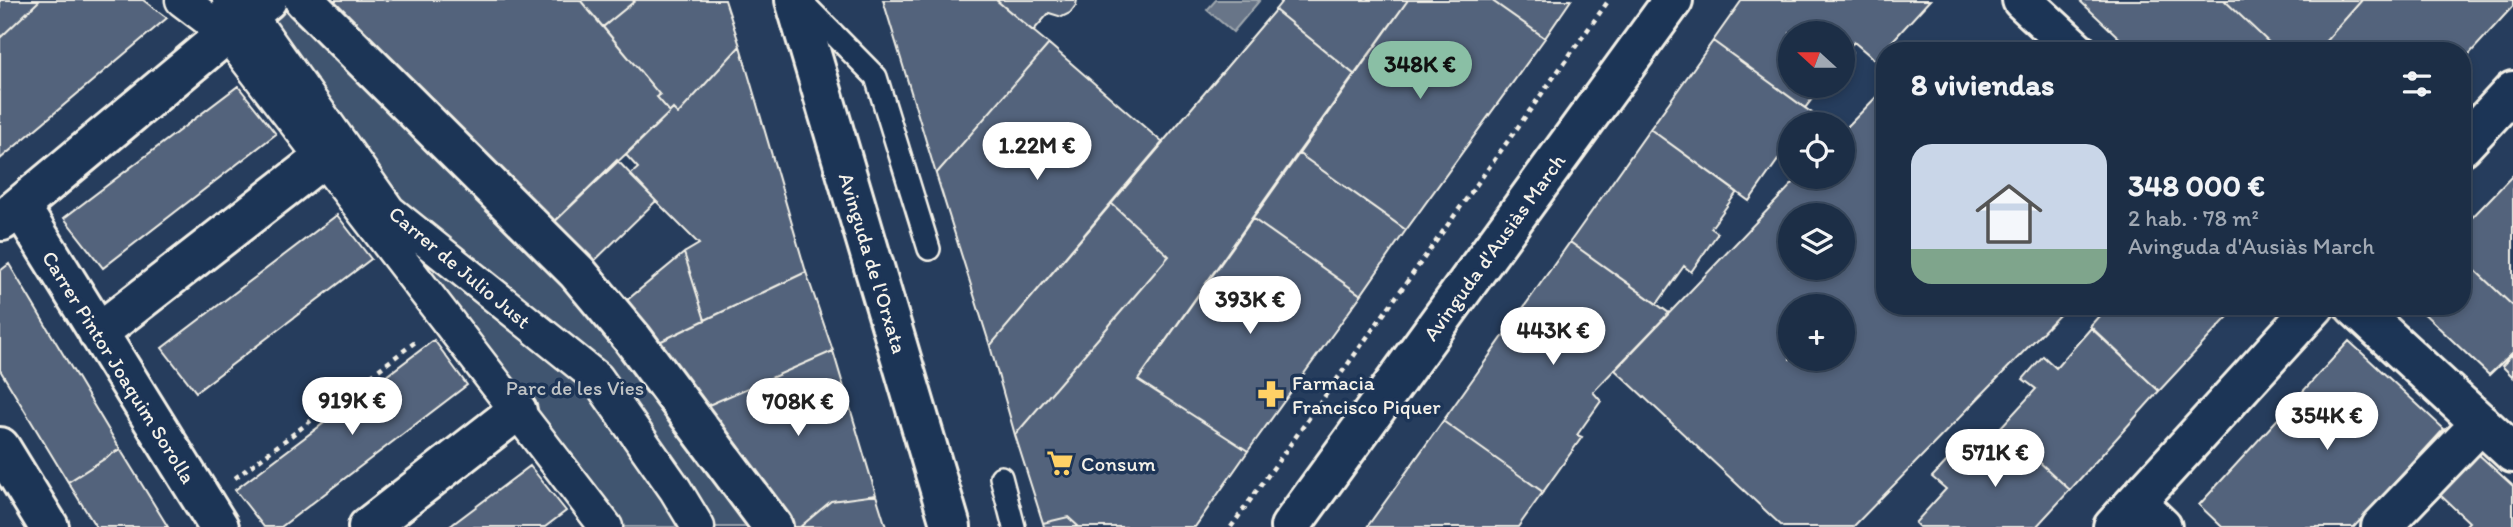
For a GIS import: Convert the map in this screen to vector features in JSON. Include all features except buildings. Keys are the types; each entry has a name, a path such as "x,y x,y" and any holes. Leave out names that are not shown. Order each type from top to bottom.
{"street":[{"name":"Carrer de Julio Just","path":"182,0 243,12 389,211 597,379 675,489 698,527"},
{"path":"304,0 577,272 632,338 773,527"},
{"name":"Avinguda de l'Orxata","path":"795,0 951,527"},
{"name":"Avinguda d'Ausiàs March","path":"1290,527 1673,0"},
{"path":"2022,0 2067,42"},
{"name":"Carrer de Julio Just","path":"243,12 323,158 606,527"},
{"path":"10,214 243,12"},
{"path":"2471,136 2513,91"},
{"path":"98,333 323,158"},
{"name":"Carrer Pintor Joaquim Sorolla","path":"10,214 98,333 211,514"},
{"path":"2137,519 2307,315"},
{"path":"2364,315 2513,453"},
{"path":"368,527 517,411"},
{"path":"2381,527 2481,423"},
{"path":"0,447 49,527"}],"lane":[{"path":"800,0 876,77 929,248"},
{"path":"1001,477 1014,527"}],"path":[{"path":"1231,527 1609,0"},
{"path":"211,514 446,319"}],"green space":[{"name":"Parc de les Vies","path":"167,0 303,0 632,338 759,527 588,527 217,42"}],"shaded area":[{"path":"1216,0 1260,0 1233,32 1207,10"}],"place":[{"name":"Farmacia Francisco Piquer","path":"1271,394"},
{"name":"Consum","path":"1060,463"}]}
